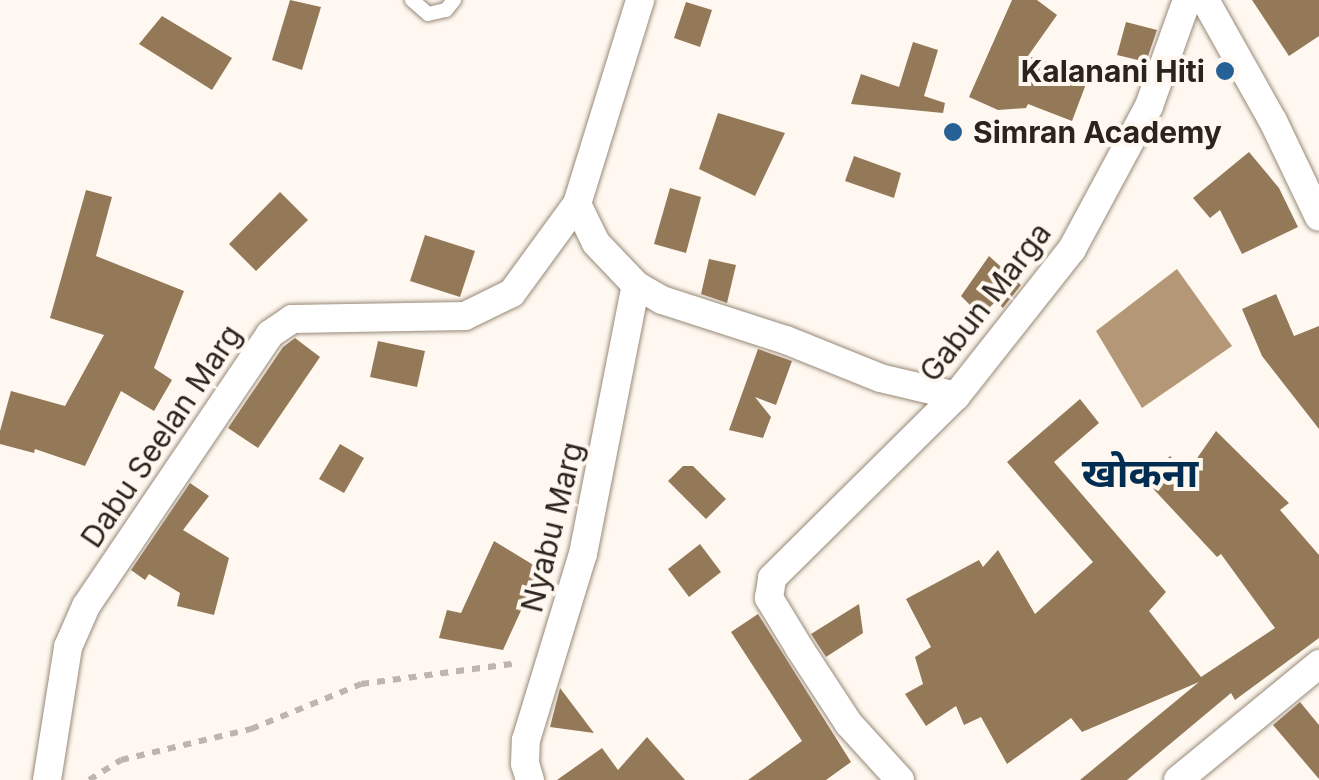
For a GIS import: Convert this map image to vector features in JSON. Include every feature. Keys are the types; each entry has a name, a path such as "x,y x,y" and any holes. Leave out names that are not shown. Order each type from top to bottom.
{"street":[{"name":"Dabu Seelan Marg","path":"47,780 68,648 86,606 270,334 292,319 465,316 512,292 577,204 640,0"},
{"name":"Gabun Marga","path":"900,780 849,724 769,598 772,578 956,396 1072,249 1149,106 1187,0"},
{"path":"1205,0 1273,121 1319,217"},
{"path":"577,204 596,242 636,286 662,300 786,340 880,378 956,396"},
{"name":"Nyabu Marg","path":"530,780 525,764 526,740 582,554 636,286"},
{"path":"1178,780 1319,664"}],"lane":[{"path":"412,0 428,14 446,10 454,0"}],"path":[{"path":"89,780 122,760 251,729 361,684 552,659"}],"shaded area":[{"path":"1177,269 1232,346 1142,408 1096,331"}],"building":[{"path":"290,0 321,7 302,70 272,60"},
{"path":"1012,0 1037,0 1057,15 1028,56 1089,76 1072,121 1028,104 1026,108 998,110 969,97"},
{"path":"1252,0 1319,0 1319,36 1289,56"},
{"path":"686,2 712,10 700,47 674,38"},
{"path":"162,16 232,58 212,90 139,44"},
{"path":"1126,22 1157,30 1146,62 1117,55"},
{"path":"913,42 938,50 924,96 945,103 943,113 851,104 861,74 899,87"},
{"path":"718,113 785,133 755,196 699,169"},
{"path":"1249,152 1279,188 1298,227 1242,254 1220,210 1210,218 1193,198"},
{"path":"854,156 901,173 894,198 845,181"},
{"path":"670,188 701,197 686,253 654,244"},
{"path":"86,190 112,197 96,256 184,291 154,368 172,380 154,411 121,391 85,466 35,449 34,453 0,444 0,431 11,391 65,406 104,335 50,318"},
{"path":"280,192 308,220 256,271 229,244"},
{"path":"425,235 475,251 460,297 410,281"},
{"path":"989,256 1021,285 1003,308 996,301 981,316 961,296"},
{"path":"709,259 736,265 727,303 701,294"},
{"path":"1276,294 1294,336 1319,326 1319,429 1262,356 1242,309"},
{"path":"295,338 320,357 258,448 228,428 283,347"},
{"path":"378,341 425,351 417,387 370,377"},
{"path":"758,349 792,361 776,405 755,397 771,417 763,438 729,430"},
{"path":"1080,399 1099,423 1054,462 1166,592 1149,611 1201,677 1275,628 1221,554 1217,557 1145,480 1170,456 1186,474 1216,431 1289,503 1280,510 1319,555 1319,638 1235,700 1231,693 1127,780 1080,780 1199,682 1082,732 1071,718 1007,764 981,717 964,725 956,706 926,726 905,694 923,684 915,657 931,647 906,599 979,560 983,567 998,550 1035,614 1093,562 1007,462"},
{"path":"340,444 364,458 344,493 319,479"},
{"path":"683,466 693,466 726,499 706,519 668,481"},
{"path":"190,483 209,496 183,530 229,558 214,615 177,606 180,593 149,574 145,580 131,570"},
{"path":"494,541 540,569 503,650 439,638 447,610 461,613"},
{"path":"700,544 721,572 689,597 668,569"},
{"path":"859,604 863,633 826,657 811,634"},
{"path":"758,614 851,762 826,780 748,780 802,741 731,632"},
{"path":"560,688 594,733 550,727"},
{"path":"1300,702 1319,725 1319,779 1273,725"},
{"path":"647,737 685,780 557,780 602,748 618,770"}],"place":[{"name":"Kalanani Hiti","path":"1225,71"},
{"name":"Simran Academy","path":"953,132"}],"district":[{"name":"खोकना","path":"1140,473"}]}
